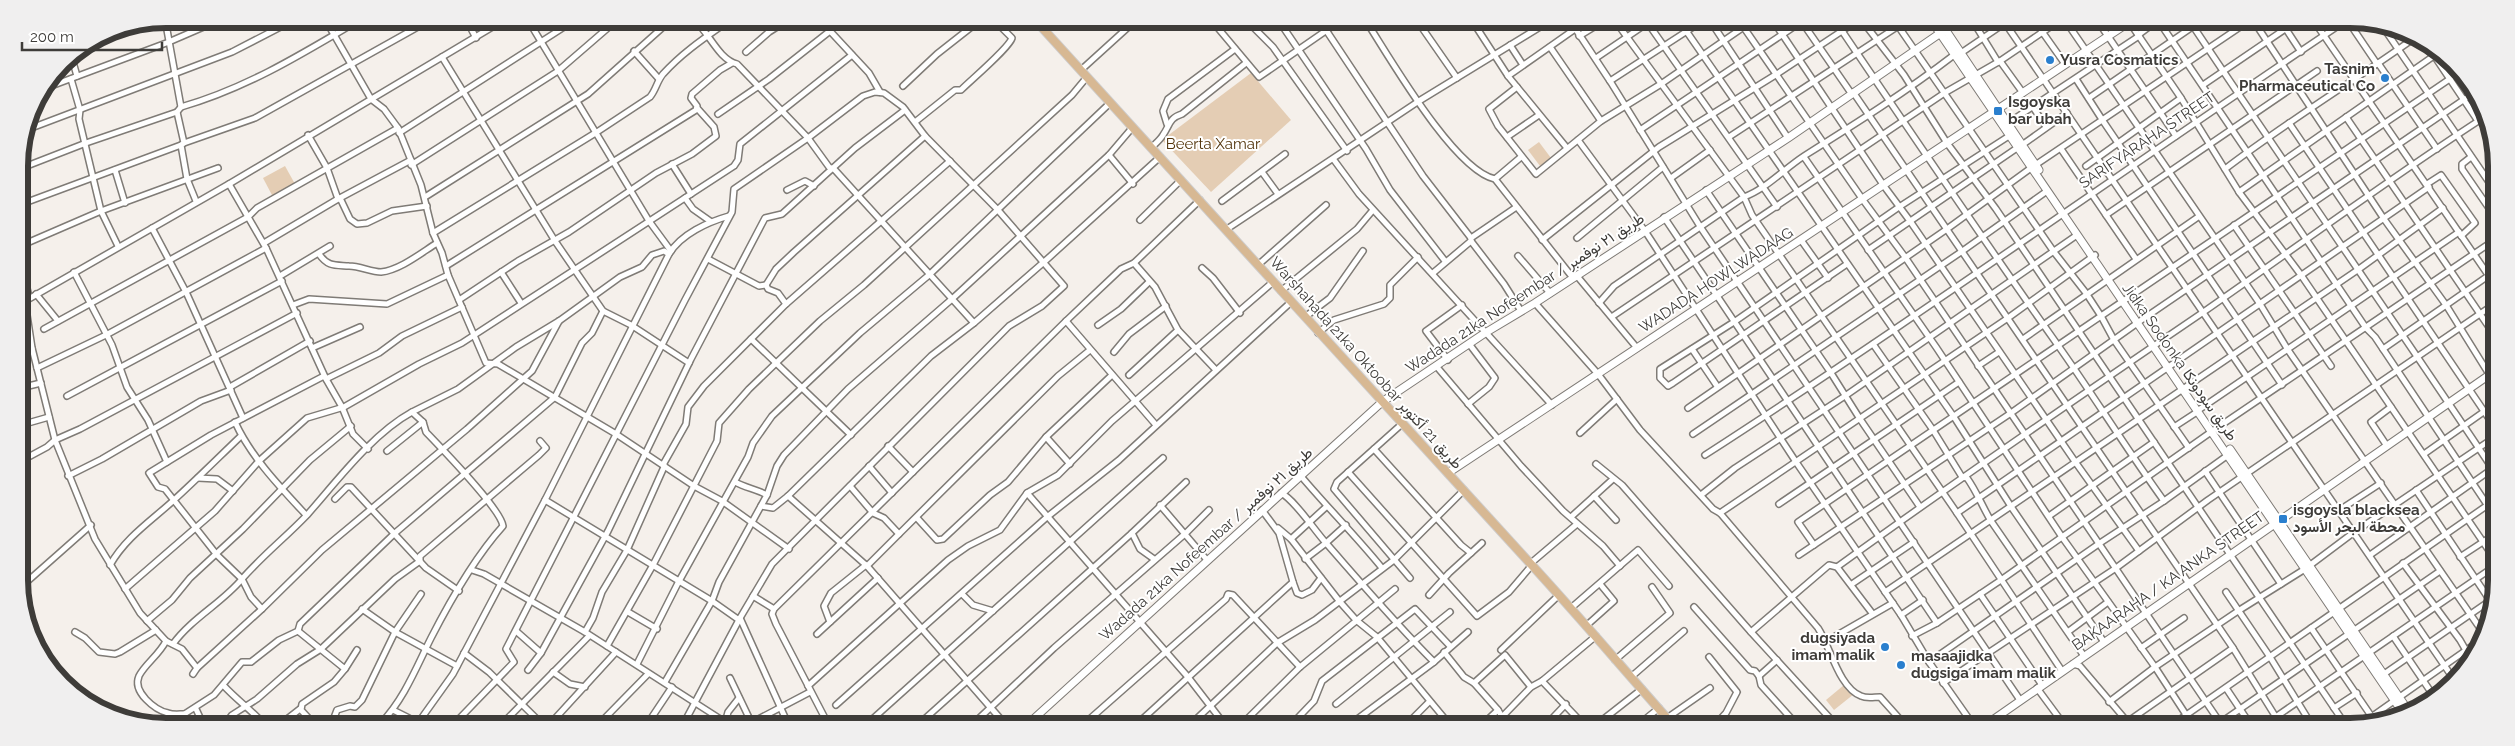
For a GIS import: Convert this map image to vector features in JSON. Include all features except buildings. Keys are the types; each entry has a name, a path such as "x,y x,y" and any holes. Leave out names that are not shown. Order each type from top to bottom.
{"main road":[{"name":"Warshahada 21ka Oktoobar طريق 21 أكتوبر","path":"1042,28 1132,128 1227,229 1318,333 1403,423 1571,608 1666,718"}],"street":[{"path":"168,28 187,179 196,201"},
{"path":"54,85 170,42 202,28"},
{"path":"33,127 240,49 279,28"},
{"path":"330,28 371,99 384,109 398,130 424,197 433,232 448,275 473,337 486,363 496,364 524,379 616,434 664,467 753,521 789,549"},
{"path":"28,166 179,110 266,75 346,28"},
{"path":"28,202 255,118 416,28"},
{"path":"471,28 476,38"},
{"path":"28,299 196,201 229,184 308,135 492,28"},
{"path":"533,28 576,102 597,132 613,162 670,252"},
{"path":"44,329 248,217 257,208 398,130 562,28"},
{"path":"37,368 106,335 186,292 339,198 411,163 482,122 558,71 608,28"},
{"path":"424,197 500,151 596,88 634,51 661,28"},
{"path":"701,28 721,53 732,63 737,64 808,138 829,168 834,169 974,323"},
{"path":"433,232 597,132 650,97 656,90 659,79 686,51 718,28"},
{"path":"746,52 775,28"},
{"path":"828,28 869,74 880,92"},
{"path":"903,86 937,54 969,28"},
{"path":"915,122 955,90 961,90 992,59 1006,50 1012,38 1003,28"},
{"path":"1081,70 1128,28"},
{"path":"1218,28 1258,77 1283,62 1330,28"},
{"path":"1254,28 1274,47 1347,151"},
{"path":"1284,28 1361,142 1390,190 1445,261"},
{"path":"1324,28 1423,176 1521,311"},
{"path":"1371,28 1443,137 1479,172 1486,177 1494,178 1521,158"},
{"path":"1422,28 1457,78"},
{"path":"1478,28 1508,76 1567,148"},
{"path":"1227,229 1278,194 1361,142 1419,101 1538,28"},
{"path":"1579,36 1592,28"},
{"path":"1620,28 1676,106 1693,126 1726,176 1744,197 1757,220 1972,534 2062,671"},
{"path":"1596,58 1640,28"},
{"path":"1652,28 1777,207"},
{"path":"1610,81 1690,28"},
{"path":"1715,28 1788,138"},
{"path":"1517,87 1489,108 1521,158 1536,174 1601,121 1724,42 1739,28"},
{"path":"1744,28 1793,96 1863,200 1890,235 2218,718"},
{"path":"1778,28 1884,186 2139,551"},
{"path":"1640,130 1793,28"},
{"path":"1806,28 1883,135 1961,252 2023,339 2125,492 2233,648 2275,717 2488,571"},
{"path":"1840,28 1873,79 1998,257 2028,304 2164,501"},
{"path":"1542,240 1659,147 1799,60 1846,28"},
{"path":"1869,28 1895,64 1947,143 2004,221 2108,376 2139,418 2341,718"},
{"path":"1729,137 1893,28"},
{"path":"1901,28 1930,73 1946,92 2023,208 2039,228 2069,273 2086,293 2128,362 2189,448"},
{"name":"Jidka Sodonka طريق سودونكا","path":"1939,28 1996,112 2009,136 2020,146"},
{"name":"Jidka Sodonka طريق سودونكا","path":"1942,28 1943,32"},
{"name":"Wadada 21ka Nofeembar / طريق ٢١ نوفمبر","path":"1035,718 1382,402 1448,360 1485,333 1575,277 1726,176 1747,165 1788,138 1948,28"},
{"path":"1978,28 2023,93"},
{"path":"1599,303 1608,290 1721,212 1763,187 1783,171 1998,28"},
{"path":"2009,28 2353,533 2385,576 2398,599 2450,674"},
{"path":"2039,28 2066,64"},
{"path":"1613,316 1946,92 1999,61 2049,28"},
{"path":"2070,28 2228,262 2260,304 2288,350 2366,460 2454,593 2479,627"},
{"path":"2102,28 2176,136"},
{"name":"WADADA HOWLWADAAG","path":"1448,473 1717,297 2121,28"},
{"path":"2133,28 2182,98 2239,192 2301,276 2488,548"},
{"path":"2008,123 2117,52 2147,28"},
{"path":"2163,28 2233,128 2366,328 2383,349 2456,462 2488,502"},
{"path":"2089,98 2131,71 2189,28"},
{"path":"2196,28 2282,161 2373,290 2488,463"},
{"path":"1688,408 1717,386 1947,229 1988,198 2239,28"},
{"path":"2258,28 2384,218 2431,282 2488,371"},
{"path":"2318,28 2414,165 2488,276 2383,349"},
{"name":"SARIFYARAHA STREET","path":"1705,455 1852,359 2017,243 2336,28"},
{"path":"2353,28 2437,149"},
{"path":"1508,76 1575,29 1596,58 1700,228 1765,321 1808,388 1901,520 2020,700"},
{"path":"2203,85 2286,29 2300,52"},
{"path":"1686,30 1733,101 1954,417 1982,463 2104,642"},
{"path":"718,114 758,87 830,31"},
{"path":"2388,33 2488,181"},
{"path":"2225,169 2266,137 2312,109 2409,42"},
{"path":"1510,45 1523,65"},
{"path":"1550,47 1601,121"},
{"path":"1167,124 1163,111 1168,99 1234,49"},
{"path":"634,51 659,79"},
{"path":"125,589 188,537 196,527 216,511 259,461 307,418 342,407 473,337 521,303 734,166 738,160 740,144 852,56"},
{"path":"2239,192 2326,129 2433,56"},
{"path":"442,57 555,241 603,311 631,325 689,363"},
{"path":"1837,567 1982,463 2004,450 2087,390 2264,270 2326,224 2391,182 2478,121 2449,79 2440,62"},
{"path":"74,63 77,76"},
{"path":"459,300 501,272 555,241 716,136 714,127 697,108 691,98 692,94 720,70 732,63"},
{"path":"1151,148 1164,133 1167,124 1174,116 1182,114 1246,63"},
{"path":"2106,215 2317,71"},
{"path":"1814,545 1798,522 2454,76"},
{"path":"607,646 628,612 629,605 653,565 717,441 719,424 749,388 820,321 864,285 1072,95 1087,77"},
{"path":"71,79 80,110 79,119 101,211 118,246"},
{"path":"2076,79 2177,232 2282,385"},
{"path":"460,718 514,662 506,650 708,259 734,205 734,189 808,138 864,96 880,92 889,94 905,110 925,136 997,209 1064,286 1042,306 1009,326 888,446 817,521 772,564 739,619 687,718"},
{"path":"1799,555 1989,426 2012,413 2031,397 2311,203 2469,97"},
{"path":"2086,166 2182,98"},
{"path":"637,664 657,629 678,583 722,501 735,482 753,443 772,416 860,333 929,274 1110,103"},
{"path":"2033,107 2046,127"},
{"path":"446,266 697,108"},
{"path":"528,670 541,652 604,536 689,363 766,218 782,214 855,148 905,110"},
{"name":"Jidka Sodonka طريق سودونكا","path":"1996,112 2008,123 2047,191 2094,256"},
{"path":"1868,250 2066,114"},
{"path":"1507,136 1539,115"},
{"path":"2346,117 2421,224 2435,248 2488,325"},
{"path":"2289,123 2380,254 2488,417"},
{"path":"665,682 712,601 719,582 767,495 780,460 825,412 888,352 903,343 1019,235 1109,155 1132,128"},
{"path":"308,135 327,168 350,219 356,224 367,223 392,211 427,206"},
{"path":"708,259 759,286 766,285 781,264 925,136"},
{"path":"1847,264 1668,386 1660,378 1660,369 1734,322 1774,292 1818,264 1899,207 2009,136"},
{"path":"1578,140 1645,230 1754,394 1796,462 1859,552 1929,662 1968,718"},
{"path":"2061,149 2136,259"},
{"path":"1671,178 1710,150"},
{"path":"1222,201 1285,154"},
{"path":"1109,155 1133,184"},
{"path":"761,506 772,508 788,496 931,356 974,323 1133,184 1160,157"},
{"path":"1804,157 1912,316 1945,360 2062,537 2156,667 2188,718"},
{"path":"2471,157 2462,164 2462,170 2488,207"},
{"path":"1334,160 1373,210 1433,273 1485,333 1552,405"},
{"path":"508,718 587,634 602,592 627,550 664,467 664,463 686,424 688,407 704,386 786,304 950,161"},
{"path":"672,164 691,194"},
{"name":"Jidka Sodonka طريق سودونكا","path":"2033,167 2138,323 2169,365 2228,455 2245,476"},
{"path":"28,243 101,211 218,168"},
{"path":"1577,238 1663,168"},
{"path":"115,170 125,203"},
{"path":"1262,172 1278,194"},
{"path":"1957,513 2019,472 2040,455 2342,246 2406,205 2441,176 2474,223 2460,234 2393,276 2309,336 2174,427"},
{"path":"1494,178 1515,208 1575,277 1613,316 1637,348"},
{"path":"787,190 805,180 814,186"},
{"path":"1140,220 1181,180"},
{"path":"229,184 265,245 325,377 351,426 353,434 368,449"},
{"path":"1706,190 1774,292 1831,372 1860,419 1920,507"},
{"path":"1692,434 1754,394 2047,191"},
{"path":"685,198 693,209 710,221"},
{"path":"825,718 773,617 774,609 1066,321 1121,269 1134,263 1200,200"},
{"path":"1258,265 1326,205"},
{"path":"1433,273 1471,240 1515,208"},
{"path":"1885,592 2012,508 2139,418 2337,284 2443,208"},
{"path":"1281,291 1357,229 1373,210"},
{"path":"421,718 464,653 545,500 631,325 670,252 675,244 710,221 729,216"},
{"path":"1664,217 1937,623"},
{"path":"2023,339 2086,293 2198,217"},
{"path":"2234,225 2331,366"},
{"path":"152,228 186,292 243,418"},
{"path":"1701,495 1735,468 1824,411 2077,235"},
{"path":"1801,240 1828,278"},
{"path":"319,254 331,266 351,266 380,272 402,264 437,243"},
{"path":"1912,636 1937,623 2022,566 2168,462 2488,244"},
{"path":"67,396 200,326 281,279 330,246"},
{"path":"1304,317 1330,298 1363,251"},
{"path":"173,644 188,627 242,579 306,515 339,476 394,423 458,389 491,364 559,321 620,277 642,267 652,255 670,252"},
{"path":"1518,256 1550,293"},
{"path":"1720,513 1819,448 1903,387 2008,318 2094,256"},
{"path":"1318,333 1334,320 1384,304 1390,298 1390,285 1418,257"},
{"path":"1134,263 1166,306 1178,330 1216,370"},
{"path":"1202,268 1213,278 1240,313"},
{"path":"74,272 121,367 127,387 151,428 167,462"},
{"path":"501,272 521,303"},
{"path":"293,304 309,299 387,304 448,275"},
{"path":"1098,326 1121,309 1150,282"},
{"path":"808,686 948,560 968,546 1000,530 1026,493 1053,479 1112,420 1240,313 1273,282"},
{"path":"766,285 768,289 778,293 786,304"},
{"path":"36,294 58,321"},
{"path":"836,705 1047,517 1111,467 1291,302"},
{"path":"1535,303 1598,374 1640,430 1720,513 1792,596 1827,641 1831,660 1840,671 1844,682 1862,697 1880,697 1899,718"},
{"path":"1448,360 1426,331 1462,305"},
{"path":"1114,352 1129,334 1166,306"},
{"path":"262,609 251,597 242,579 217,555 165,490 158,487 149,473 235,422 325,377 379,353 402,336 462,307"},
{"path":"1943,683 2116,568 2220,493 2488,308"},
{"path":"179,718 214,695 224,686 242,662 251,662 279,640 298,631 300,624 396,533 554,398 582,343 592,333 603,311"},
{"path":"28,457 56,440 297,313"},
{"path":"28,321 32,348 56,440 68,476 91,525 95,539 147,621 166,641 182,649 197,668"},
{"path":"193,674 197,668 262,609 322,550 524,379 532,371 559,321"},
{"path":"1066,321 1134,402 1156,425"},
{"path":"312,348 360,327"},
{"path":"1129,375 1178,330"},
{"path":"751,339 851,435"},
{"path":"68,476 102,459 151,428 201,401 231,388 310,342"},
{"path":"1873,344 1919,409 1962,477 1967,478 1978,494 1978,500 1991,521 2084,656"},
{"path":"1468,404 1489,386 1495,378 1470,345"},
{"path":"28,349 32,348"},
{"path":"1692,349 1717,386"},
{"path":"830,622 824,606 831,593 866,566 917,518 1058,376 1090,350"},
{"path":"1978,366 1999,352"},
{"path":"1437,367 1527,472 1563,511 1604,546 1620,566"},
{"path":"917,518 940,541 990,495 1008,482 1016,470 1046,437 1112,375"},
{"name":"BAKAARAHA / KA ANKA STREET","path":"1995,718 2366,460 2488,378"},
{"path":"1778,504 1959,382"},
{"path":"28,386 41,383"},
{"path":"1580,433 1617,399"},
{"path":"2387,446 2371,422 2391,408"},
{"path":"2424,454 2488,409"},
{"path":"386,718 394,710 426,649 484,549 503,526 502,520 465,474 426,432 423,422 412,412"},
{"path":"28,423 49,417"},
{"path":"235,422 241,436 259,461 306,515"},
{"path":"387,451 423,422"},
{"path":"1403,423 1336,482 1334,489 1335,493 1410,578"},
{"path":"147,621 172,600 190,578 217,555 310,460 351,426"},
{"name":"Jidka Sodonka طريق سودونكا","path":"2213,431 2396,698 2404,707"},
{"path":"110,564 128,540 198,478 241,436"},
{"path":"1046,437 1070,464"},
{"path":"229,718 248,707 297,664 321,649 395,579 420,561 420,556 540,456 546,448 540,441"},
{"path":"2109,702 2156,667 2238,611 2307,568 2353,533 2488,441"},
{"path":"2049,516 2154,442"},
{"path":"888,446 913,472"},
{"path":"1374,449 1460,544 1471,553"},
{"path":"1929,662 2228,455"},
{"path":"874,718 1163,458"},
{"path":"1596,464 1622,485 1751,632 1830,718"},
{"path":"869,466 892,492"},
{"path":"2205,471 2281,584"},
{"path":"1348,472 1477,616 1508,592 1531,564 1577,524"},
{"path":"2370,555 2488,472"},
{"path":"1300,475 1326,507 1346,524 1382,568"},
{"path":"198,478 217,479 233,490"},
{"path":"1571,517 1613,479"},
{"path":"735,482 746,488 757,489 767,495"},
{"path":"926,718 1132,533 1186,482"},
{"path":"2338,511 2381,483"},
{"path":"850,486 873,513 884,518 899,534"},
{"path":"335,499 349,487 396,533 420,561 459,591"},
{"path":"1197,718 1277,643 1340,602 1394,560 1464,490"},
{"path":"2416,490 2486,594"},
{"path":"1026,493 1166,651 1220,718"},
{"path":"1281,493 1290,497 1294,506 1326,544 1434,662"},
{"path":"788,496 842,543 878,578 1000,718"},
{"path":"1594,496 1616,520"},
{"path":"545,500 739,619 785,718"},
{"path":"2180,718 2248,673 2488,504"},
{"path":"1160,505 1186,533 1207,560"},
{"path":"1291,539 1326,507"},
{"path":"979,718 1114,594 1186,533 1208,510"},
{"path":"1262,510 1291,539 1320,578 1356,620 1377,637 1444,718"},
{"path":"1305,559 1326,544 1346,524"},
{"path":"28,581 91,525"},
{"path":"1276,526 1297,593 1302,596 1312,590 1320,578"},
{"path":"1132,533 1140,549 1154,559"},
{"path":"2460,557 2488,539"},
{"path":"1852,584 1914,542"},
{"path":"1430,595 1482,543"},
{"path":"1571,608 1638,550 1669,586"},
{"path":"2403,564 2460,640 2466,651"},
{"path":"1751,632 1829,565 1837,567 1852,584 1872,614"},
{"path":"472,570 484,574 500,585 559,617 637,664 648,674 665,682 718,718"},
{"path":"2229,718 2351,631 2440,571"},
{"path":"817,634 878,578"},
{"path":"1144,718 1293,582"},
{"path":"1586,626 1614,601 1600,584"},
{"path":"1615,660 1670,613 1652,587"},
{"path":"1248,718 1300,667 1395,589"},
{"path":"2226,592 2284,678 2307,718"},
{"path":"334,718 337,710 350,706 355,707 362,700 395,632 421,594"},
{"path":"962,594 973,605 993,611"},
{"path":"1091,718 1226,599 1228,594 1233,595 1300,667"},
{"path":"1980,594 2060,718"},
{"path":"1500,650 1559,595"},
{"path":"753,596 774,609"},
{"path":"1900,615 1923,600"},
{"path":"2068,631 2108,602"},
{"path":"1827,641 1893,603"},
{"path":"2384,674 2485,605"},
{"path":"1694,607 1750,670 1755,671 1759,676 1761,685 1791,718"},
{"path":"362,609 395,632 457,666"},
{"path":"1298,718 1314,700 1322,681 1377,637 1417,609 1450,646"},
{"path":"628,612 657,629"},
{"path":"1336,704 1434,627 1450,612"},
{"path":"2141,648 2184,618"},
{"path":"2311,628 2371,716 2469,649"},
{"path":"75,632 85,638 98,652 114,654 156,630"},
{"path":"298,631 345,669"},
{"path":"516,631 541,652"},
{"path":"1631,677 1684,631"},
{"path":"1360,718 1410,678 1434,662 1468,632"},
{"path":"1444,652 1464,676 1474,683 1498,710 1501,718 1531,687 1542,681 1596,636"},
{"path":"2394,636 2431,691"},
{"path":"166,641 160,653 139,676 138,684 141,692 155,707 168,713 186,714"},
{"path":"2137,718 2233,648"},
{"path":"288,718 300,709 305,701 328,686 345,669 357,650"},
{"path":"556,718 616,652"},
{"path":"464,653 536,718"},
{"name":"Jidka Sodonka طريق سودونكا","path":"2367,654 2384,674 2401,708"},
{"path":"1474,683 1506,655 1531,687"},
{"path":"1709,657 1737,692 1721,718"},
{"path":"1759,676 1777,660"},
{"path":"2072,664 2080,666 2124,718"},
{"path":"553,672 570,684 585,687"},
{"path":"605,718 648,674"},
{"path":"730,678 749,718"},
{"path":"1542,681 1578,718"},
{"path":"224,686 238,702 248,707 258,718"},
{"path":"651,718 672,687"},
{"path":"1676,718 1710,688"},
{"path":"2226,688 2246,718"},
{"path":"1605,718 1642,689"},
{"path":"761,718 810,692"},
{"path":"2334,708 2357,693"},
{"path":"726,718 728,712 739,698"},
{"path":"1413,718 1429,702"},
{"path":"1553,718 1566,704"},
{"path":"196,708 200,718"},
{"path":"1647,718 1658,708"},
{"path":"300,709 308,718"},
{"path":"394,710 409,718"},
{"path":"1489,718 1498,710"}],"green space":[{"name":"Beerta Xamar","path":"1251,73 1291,120 1211,192 1162,140"},
{"path":"1539,142 1551,158 1540,166 1528,150"},
{"path":"285,166 295,184 273,197 263,178"},
{"path":"1844,685 1854,694 1834,710 1826,700"}],"place":[{"name":"Yusra Cosmatics","path":"2050,60"},
{"name":"Tasnim Pharmaceutical Co","path":"2385,78"},
{"name":"Isgoyska bar ubah","path":"1998,111"},
{"name":"isgoysla blacksea محطة البحر الأسود","path":"2283,519"},
{"name":"dugsiyada imam malik","path":"1885,647"},
{"name":"masaajidka dugsiga imam malik","path":"1901,665"}]}
